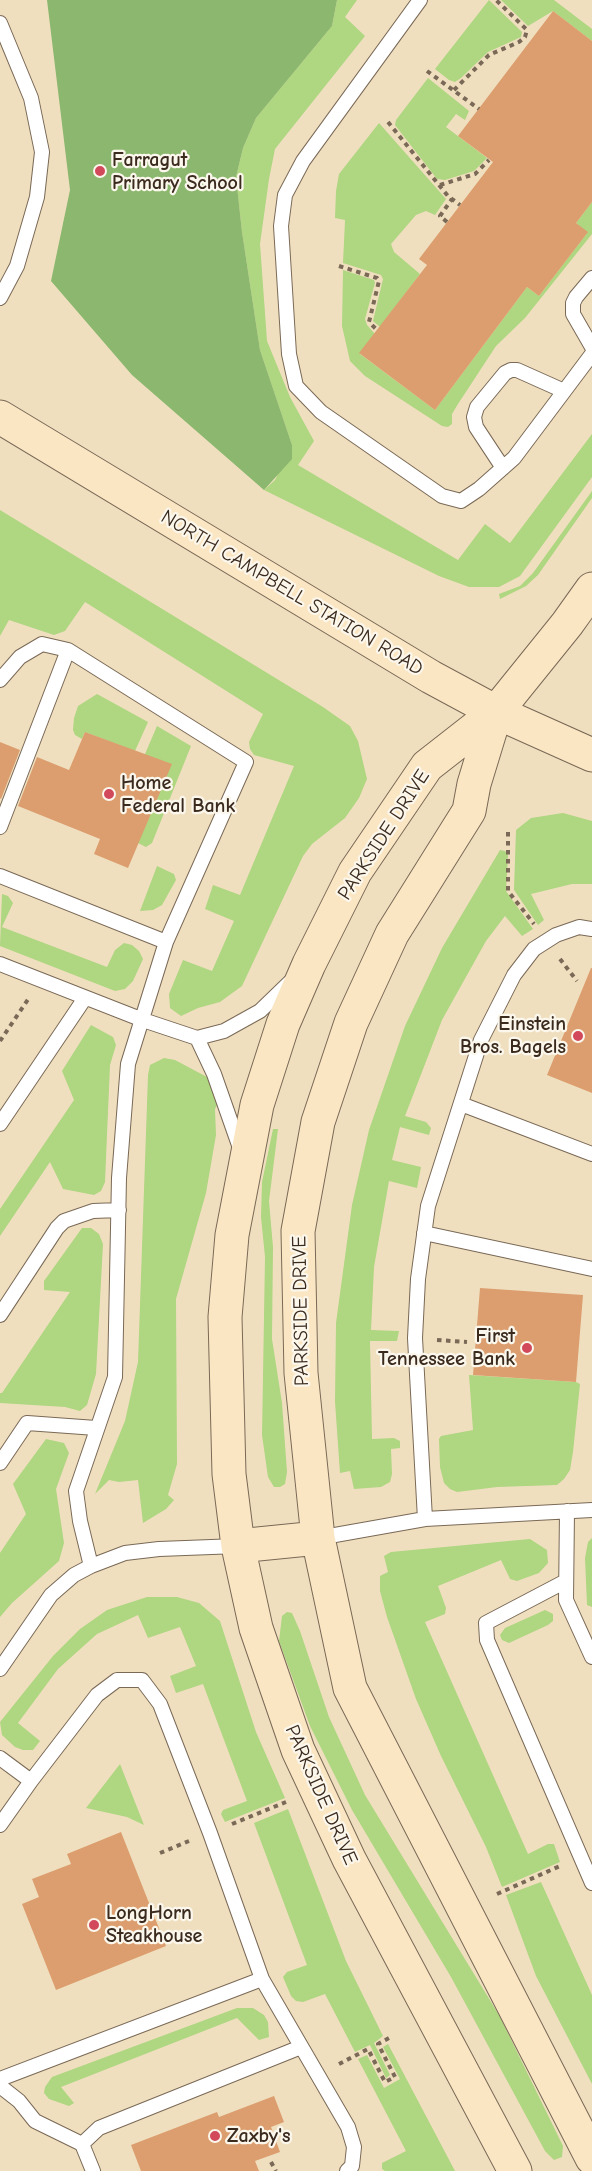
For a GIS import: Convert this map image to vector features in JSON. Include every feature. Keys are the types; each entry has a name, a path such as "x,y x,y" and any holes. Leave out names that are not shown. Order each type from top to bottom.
{"street":[{"name":"NORTH CAMPBELL STATION ROAD","path":"0,417 431,677 496,712 592,754"},
{"path":"496,712 567,624 592,589"},
{"name":"PARKSIDE DRIVE","path":"496,712 427,766 355,872 309,964 283,1024 257,1105 232,1235 225,1317 229,1474 238,1546 256,1628 298,1750 349,1859 515,2171"},
{"name":"PARKSIDE DRIVE","path":"496,712 474,784 469,811 392,934 351,1023 318,1122 298,1231 301,1373 318,1538 350,1688 592,2158"},
{"path":"238,1546 318,1538"}],"lane":[{"path":"420,0 303,161 285,195 281,226 289,354 296,386 321,412 442,496 461,501 480,489 514,458 592,354"},
{"path":"0,23 4,42 31,98 42,152 37,197 17,266 0,298"},
{"path":"592,278 573,303 573,314 592,347"},
{"path":"503,468 476,427 474,417 477,407 505,373 511,370 517,370 564,390"},
{"path":"0,680 20,657 42,644 68,650 246,762 166,942 128,1064 119,1210 115,1377 76,1491 80,1521 91,1566"},
{"path":"0,827 68,650"},
{"path":"0,876 166,942"},
{"path":"425,1519 415,1338 418,1279 428,1206 481,1040 514,975 534,949 556,935 579,927 592,929"},
{"path":"0,964 143,1020 196,1038 224,1031 260,1011 309,964"},
{"path":"0,1124 85,998"},
{"path":"196,1038 214,1074 245,1162"},
{"path":"461,1104 592,1154"},
{"path":"0,1315 57,1228 64,1221 93,1211 119,1210"},
{"path":"424,1233 592,1269"},
{"path":"0,1463 27,1423 96,1428"},
{"path":"318,1538 425,1519 592,1510"},
{"path":"567,1511 566,1600 592,1657"},
{"path":"0,1669 51,1595 74,1575 91,1566 125,1553 147,1550 238,1546"},
{"path":"566,1581 486,1623 487,1640 592,1883"},
{"path":"0,1825 97,1695 117,1680 142,1680 160,1704 210,1833 262,1979 348,2127 354,2147 352,2166 347,2171"},
{"path":"0,1758 31,1781"},
{"path":"0,2079 262,1979"},
{"path":"82,2144 99,2128 301,2047"},
{"path":"0,2086 19,2101 34,2121 82,2144 93,2171"}],"path":[{"path":"454,90 489,55 525,37 527,30 496,0"},
{"path":"427,71 479,109"},
{"path":"388,122 452,199 460,205"},
{"path":"440,185 475,174 489,160"},
{"path":"447,222 440,216 452,199"},
{"path":"339,266 377,278 379,281 369,322 377,330"},
{"path":"508,831 508,891 577,981"},
{"path":"0,1041 41,981"},
{"path":"497,1894 581,1857"},
{"path":"315,2072 333,2067 368,2049 385,2082 395,2078 378,2044 391,2037"},
{"path":"271,2162 276,2171"}],"green space":[{"path":"47,0 337,0 332,26 256,118 243,148 236,177 260,350 292,445 292,459 264,490 132,375 51,281 70,190"},
{"path":"337,0 357,0 345,17 365,36 275,149 260,244 267,341 290,397 314,441 298,465 458,560 485,524 510,543 592,434 592,477 520,576 499,587 469,587 439,576 264,490 275,480 292,445 260,350 236,177 243,148 256,118 332,26"},
{"path":"489,0 522,32 521,37 488,52 455,82 449,80 435,69"},
{"path":"501,0 554,0 592,29 592,41 553,11 528,26"},
{"path":"428,78 469,111 465,120 456,114 446,127 487,158 474,171 445,180 437,179 395,125 396,120"},
{"path":"379,123 446,199 435,215 426,211 416,215 391,244 394,252 420,274 380,327 373,321 383,279 381,275 343,263 345,220 335,218 339,174"},
{"path":"592,202 592,234 525,318 496,346 452,414 452,424 448,427 442,426 365,376 350,361 342,326 343,270 374,280 375,283 365,319 375,334 360,354 435,410 527,287 539,296 587,233 576,223"},
{"path":"592,491 592,498 538,575 526,586 500,599 499,594 520,586 533,573"},
{"path":"0,510 323,707 350,726 358,741 367,779 359,798 345,818 312,844 303,856 242,986 220,1002 181,1016 170,1008 169,994 183,960 212,971 234,921 205,909 213,885 240,895 294,766 254,755 250,749 249,742 263,714 85,602 65,631 54,635 9,620 0,636"},
{"path":"97,694 148,722 135,751 85,732 82,739 75,735 74,718 78,706"},
{"path":"157,726 191,746 152,843 146,847 138,843 145,754"},
{"path":"563,813 592,821 592,884 572,884 531,894 544,920 538,925 514,890 516,830 531,818"},
{"path":"500,850 508,854 506,891 533,929 522,936 505,916 486,941 442,1020 405,1116 426,1122 431,1128 429,1135 400,1127 392,1160 421,1167 417,1188 389,1181 374,1267 371,1330 399,1331 397,1341 370,1341 372,1439 394,1438 400,1441 400,1448 391,1449 390,1482 381,1487 354,1489 350,1471 340,1473 335,1402 336,1323 352,1205 369,1130 405,1026 442,948"},
{"path":"157,866 174,874 176,880 162,905 153,910 140,911"},
{"path":"2,894 8,896 13,903 2,927 107,967 115,950 124,943 132,945 143,959 133,981 125,989 115,991 0,946"},
{"path":"91,1025 113,1037 116,1045 110,1065 105,1182 101,1191 94,1195 63,1189 50,1162 0,1236 0,1209 74,1100 62,1071"},
{"path":"164,1058 175,1060 207,1077 219,1102 215,1109 216,1135 206,1193 176,1299 177,1464 168,1495 174,1500 166,1509 143,1523 138,1480 119,1482 109,1480 95,1494 125,1421 138,1362 148,1075 150,1065"},
{"path":"273,1129 278,1129 269,1201 273,1247 272,1339 282,1403 287,1472 285,1484 280,1487 274,1487 268,1477 262,1435 265,1257 261,1217 262,1182"},
{"path":"82,1228 91,1228 99,1234 103,1244 96,1374 87,1405 80,1411 65,1407 0,1403 0,1393 70,1292 44,1290 44,1281"},
{"path":"469,1375 580,1384 570,1470 557,1485 497,1487 457,1492 444,1483 440,1467 439,1439 441,1436 473,1430"},
{"path":"46,1439 64,1443 69,1453 56,1489 64,1543 59,1561 12,1603 0,1617 0,1553 26,1514 13,1484"},
{"path":"592,1538 592,1607 587,1605 585,1558 588,1542"},
{"path":"530,1539 547,1550 548,1563 539,1573 517,1581 510,1579 501,1560 438,1586 446,1608 445,1614 425,1622 528,1854 548,1844 554,1844 560,1862 502,1887 486,1847 416,1699 387,1617 380,1591 380,1576 388,1572 384,1556 391,1552"},
{"path":"147,1597 177,1597 199,1603 220,1621 256,1732 285,1798 225,1822 221,1814 223,1810 247,1801 203,1684 176,1693 170,1676 196,1666 180,1627 148,1638 138,1615 97,1634 58,1669 18,1723 40,1741 33,1750 15,1747 2,1735 0,1722 53,1656 80,1629 107,1610"},
{"path":"545,1610 553,1614 553,1621 548,1625 509,1643 502,1640 500,1635 505,1628"},
{"path":"287,1612 292,1613 300,1631 329,1717 365,1795 499,2015 563,2146 562,2157 554,2160 545,2151 451,1977 352,1810 310,1726 279,1641 282,1616"},
{"path":"120,1764 144,1825 127,1817 86,1808"},
{"path":"288,1809 346,1961 383,2036 374,2043 390,2075 386,2078 370,2045 355,2052 325,1994 303,2002 296,2001 291,1996 283,1977 287,1972 307,1965 254,1823"},
{"path":"541,1882 592,1995 592,2084 536,1976 506,1895"},
{"path":"237,2008 253,2008 264,2015 268,2022 269,2037 259,2040 237,2018 61,2087 74,2103 69,2106 49,2099 44,2093 52,2077"},
{"path":"388,2044 455,2171 385,2171 382,2169 382,2163 406,2151 358,2059 367,2055 384,2088 400,2079 383,2047"}],"building":[{"path":"553,11 592,41 592,202 576,223 588,232 539,296 527,287 435,410 359,353 427,265 419,259 493,162 458,136"},
{"name":"Home Federal Bank","path":"85,732 172,764 128,868 94,854 100,839 18,806 37,757 69,770"},
{"path":"0,742 20,750 1,799 0,798"},
{"name":"Einstein Bros. Bagels","path":"592,968 592,1093 547,1075"},
{"name":"First Tennessee Bank","path":"480,1288 583,1295 576,1382 473,1375"},
{"name":"LongHorn Steakhouse","path":"121,1832 166,1946 56,1990 22,1904 39,1897 32,1879 71,1864 67,1854"},
{"name":"Zaxby's","path":"274,2096 284,2122 271,2127 280,2152 255,2161 259,2171 141,2171 131,2145 217,2112 219,2117"}],"place":[{"name":"Farragut Primary School","path":"100,171"},
{"name":"Home Federal Bank","path":"109,794"},
{"name":"Einstein Bros. Bagels","path":"578,1036"},
{"name":"First Tennessee Bank","path":"527,1348"},
{"name":"LongHorn Steakhouse","path":"94,1925"},
{"name":"Zaxby's","path":"215,2136"}]}
